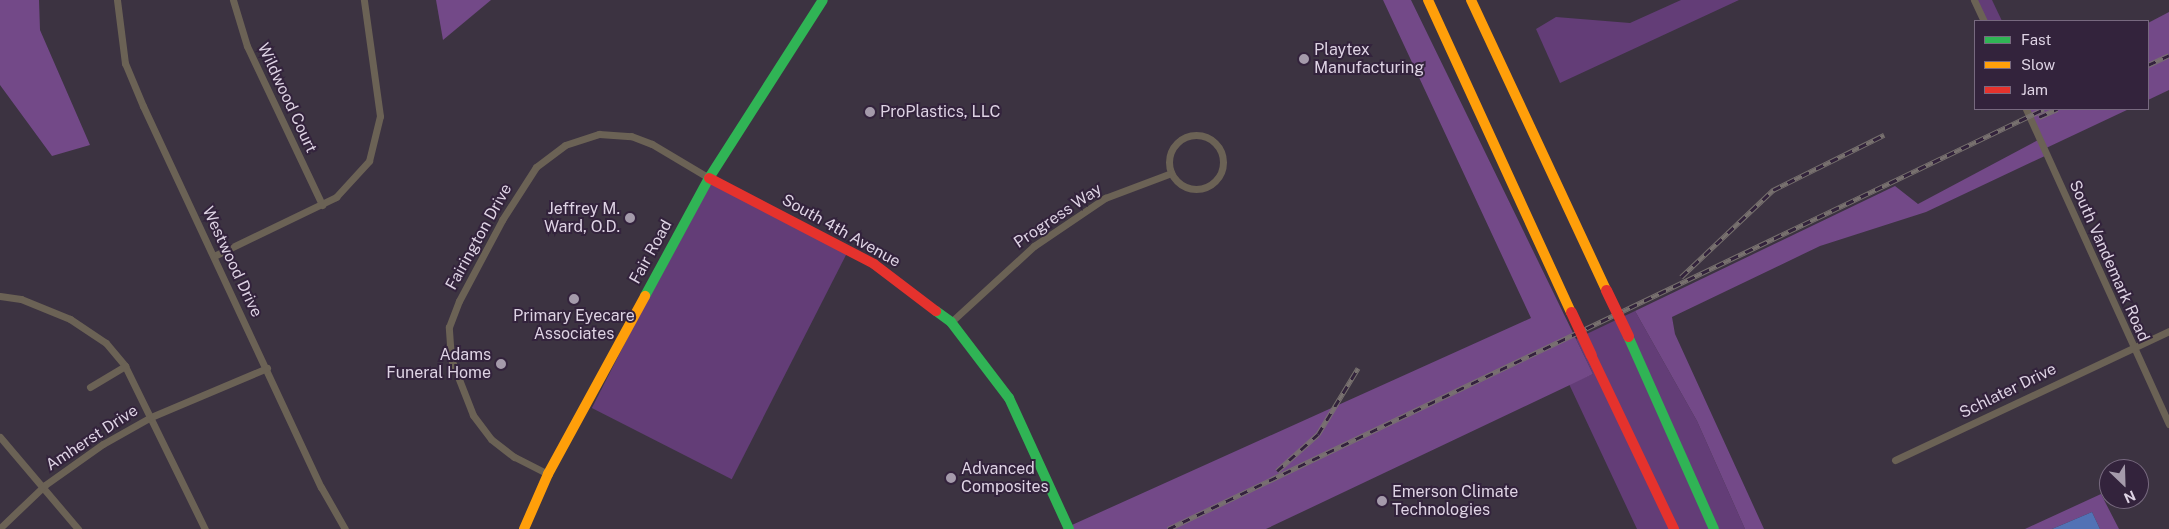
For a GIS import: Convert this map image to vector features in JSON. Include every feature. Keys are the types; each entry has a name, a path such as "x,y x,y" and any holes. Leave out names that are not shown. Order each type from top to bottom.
{"main road":[{"name":"Fair Road","path":"524,529 548,474 709,178 822,0"},
{"path":"1422,0 1469,91"},
{"path":"1428,0 1571,312 1674,529"},
{"path":"1471,0 1628,336 1714,529"},
{"path":"1479,0 1521,107"},
{"name":"South 4th Avenue","path":"709,178 874,264 951,322 1010,398 1069,529"}],"street":[{"name":"Westwood Drive","path":"117,0 125,62 214,256 345,529"},
{"name":"Wildwood Court","path":"233,0 247,46 322,205"},
{"path":"214,256 336,197 369,161 380,116 364,0"},
{"path":"1974,0 1984,20"},
{"name":"South Vandemark Road","path":"2026,110 2169,424"},
{"name":"Fairington Drive","path":"548,474 514,457 491,439 473,415 450,359 449,326 495,233 536,167 565,145 600,134 632,136 652,144 709,178"},
{"path":"1202,135 1221,151 1222,171 1209,186 1191,189 1171,173 1170,153 1183,138 1202,135"},
{"name":"Progress Way","path":"951,322 1034,246 1106,198 1171,173"},
{"path":"0,296 21,299 86,327 125,366 205,529"},
{"name":"Schlater Drive","path":"1895,460 2133,346 2169,332"},
{"path":"90,387 125,366"},
{"name":"Amherst Drive","path":"0,528 45,486 151,417 267,368"},
{"path":"0,438 45,486 78,529"}],"shaded area":[{"path":"0,0 39,0 40,30 90,145 52,156 0,85"},
{"path":"436,0 491,0 443,40"},
{"path":"1383,0 1411,0 1593,374 1266,529 1063,529 1531,318"},
{"path":"1681,0 1739,0 1560,83 1536,29 1556,17 1630,23"},
{"path":"1974,0 1992,0 2002,20 1984,20"},
{"path":"2169,12 2169,90 2149,100 2149,22"},
{"path":"2026,110 2127,110 2044,149 2047,155 1926,212 1820,246 1672,317 1675,334 1764,529 1745,529 1697,421 1635,311 1895,186 1918,204 2040,139"},
{"path":"709,178 849,249 732,479 592,408"},
{"path":"1635,311 1697,421 1745,529 1637,529 1569,384 1593,374 1576,339"},
{"path":"2099,495 2099,509 2109,509 2119,529 2100,529 2092,512 2052,529 2025,529"}],"water":[{"path":"2092,512 2100,529 2052,529"}],"railway":[{"path":"2149,65 2169,55"},
{"path":"1168,529 2042,110"},
{"path":"2039,117 2055,110"},
{"path":"1681,277 1773,190 1884,135"},
{"path":"1277,471 1318,434 1358,368"}],"traffic: fast":[{"path":"645,296 709,178 823,0"},
{"path":"936,311 951,322 1009,398 1069,529"},
{"path":"1628,336 1714,529"}],"traffic: slow":[{"path":"1428,0 1571,312"},
{"path":"1471,0 1606,290"},
{"path":"524,529 548,474 645,296"}],"traffic: jam":[{"path":"709,178 874,264 936,311"},
{"path":"1606,290 1628,336"},
{"path":"1571,312 1591,355"},
{"path":"1591,355 1674,529"}],"place":[{"name":"Playtex Manufacturing","path":"1304,59"},
{"name":"ProPlastics, LLC","path":"870,112"},
{"name":"Jeffrey M. Ward, O.D.","path":"630,218"},
{"name":"Primary Eyecare Associates","path":"574,299"},
{"name":"Adams Funeral Home","path":"501,364"},
{"name":"Advanced Composites","path":"951,478"},
{"name":"Emerson Climate Technologies","path":"1382,501"}]}
